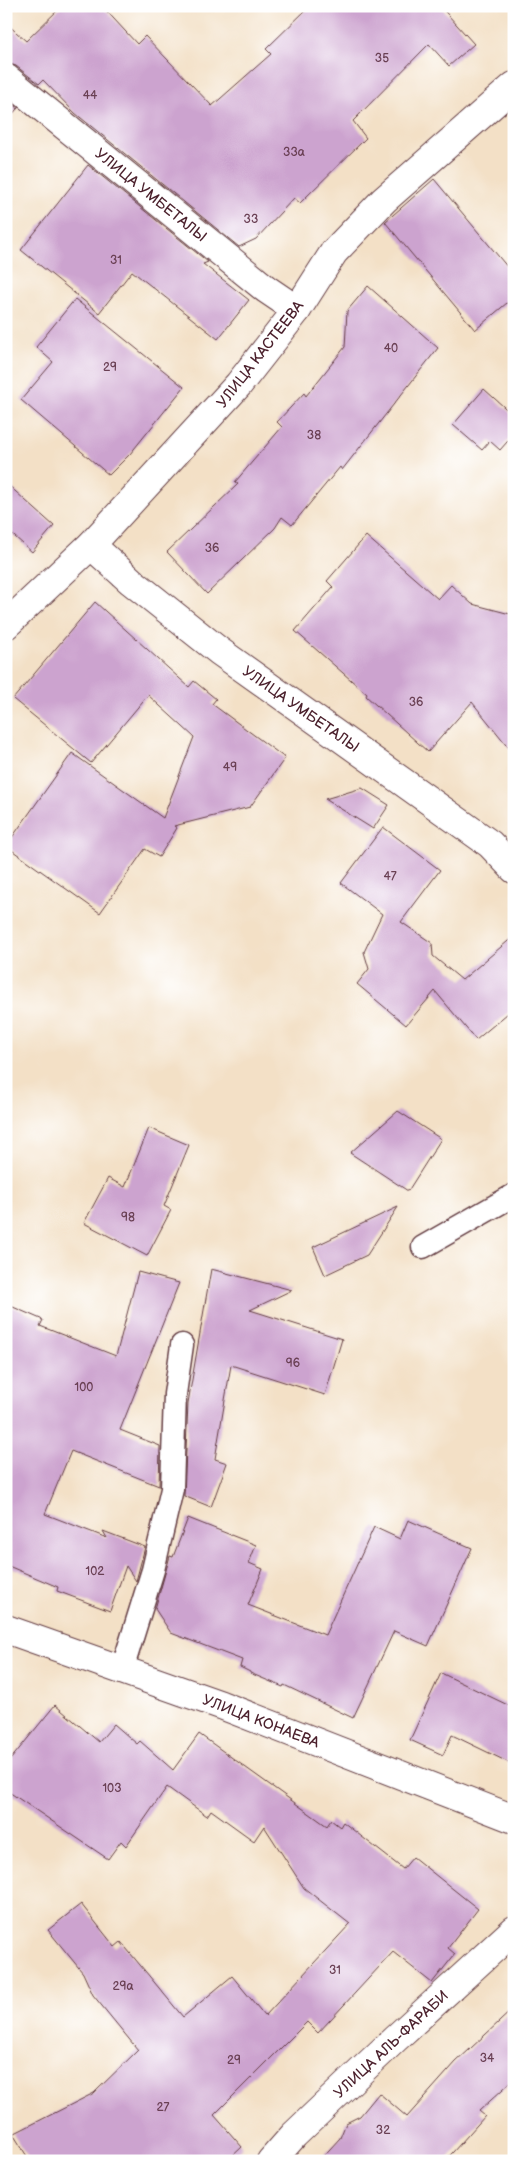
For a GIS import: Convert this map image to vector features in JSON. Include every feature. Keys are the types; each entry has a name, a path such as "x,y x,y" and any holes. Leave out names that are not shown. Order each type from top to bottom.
{"street":[{"name":"УЛИЦА УМБЕТАЛЫ","path":"6,78 266,289 296,310"},
{"name":"УЛИЦА КАСТЕЕВА","path":"6,625 91,545 239,384 296,310 334,252 384,200 514,86"},
{"name":"УЛИЦА УМБЕТАЛЫ","path":"91,545 131,581 219,651 490,844 514,869"},
{"name":"УЛИЦА КОНАЕВА","path":"6,1629 221,1705 514,1819"},
{"name":"УЛИЦА АЛЬ-ФАРАБИ","path":"271,2161 294,2135 387,2046 514,1930"}],"lane":[{"path":"423,1247 514,1195"},
{"path":"122,1670 153,1570 172,1489 175,1394 182,1345"}],"building":[{"path":"62,6 102,6 137,44 145,36 212,106 271,54 266,49 310,6 440,6 474,44 449,66 429,44 353,121 366,138 300,203 294,198 256,239 239,247 75,113 43,80 39,84 16,66 6,63 6,23 26,41"},
{"path":"6,98 18,108 6,121"},
{"path":"88,165 208,262 203,264 249,300 218,339 132,271 99,313 21,250"},
{"path":"434,179 514,275 514,297 475,330 385,222"},
{"path":"368,286 438,348 342,470 340,467 292,525 282,517 275,528 207,594 167,552 238,484 235,482 282,427 277,422 304,393 306,396 345,347 347,311"},
{"path":"75,299 184,387 130,454 109,475 21,400 53,362 36,347"},
{"path":"484,389 514,416 514,434 500,450 490,441 482,450 453,425"},
{"path":"6,483 54,526 32,552 6,529"},
{"path":"366,536 438,599 451,585 472,604 514,615 514,754 472,702 428,752 366,696 367,694 295,631 333,587 327,581"},
{"path":"95,602 189,687 194,681 216,699 212,704 285,758 250,807 174,826 177,828 159,857 145,849 100,913 6,846 72,753 163,818 194,737 148,695 91,763 13,699"},
{"path":"362,788 389,805 373,829 325,799"},
{"path":"383,827 440,870 401,922 432,943 433,956 462,980 514,936 514,1008 476,1040 435,991 406,1025 357,984 369,969 364,952 382,914 341,883"},
{"path":"398,1111 441,1139 408,1191 350,1153"},
{"path":"149,1128 189,1145 164,1206 171,1210 147,1256 84,1223 108,1178 125,1187"},
{"path":"398,1207 367,1255 325,1275 313,1247"},
{"path":"211,1269 292,1290 250,1310 342,1339 325,1395 231,1365 215,1459 227,1463 211,1507 184,1496 188,1403"},
{"path":"138,1272 179,1283 120,1430 160,1446 159,1486 71,1451 45,1514 107,1538 103,1531 145,1547 136,1581 126,1566 110,1611 57,1591 58,1587 6,1565 6,1304 43,1320 40,1326 116,1356"},
{"path":"188,1518 256,1545 249,1563 263,1569 248,1605 325,1635 374,1527 400,1539 408,1520 472,1548 428,1646 394,1631 353,1718 284,1685 283,1687 250,1673 240,1667 242,1660 171,1633 155,1609 170,1556 173,1557"},
{"path":"441,1673 514,1708 514,1765 452,1735 443,1755 410,1740"},
{"path":"55,1705 99,1742 114,1724 137,1744 140,1741 173,1770 199,1734 327,1826 331,1820 340,1827 343,1822 403,1869 413,1857 478,1909 448,1948 455,1954 432,1983 393,1952 318,2033 307,2022 214,2115 242,2147 227,2161 30,2161 13,2134 94,2093 138,2050 93,1995 83,1973 48,1930 81,1904 115,1947 121,1942 183,2017 232,1976 265,2016 350,1924 304,1888 264,1826 254,1841 211,1810 207,1816 167,1787 126,1846 121,1841 108,1859 6,1790 6,1765"},
{"path":"514,2008 514,2079 479,2111 485,2116 445,2161 319,2161 340,2138 346,2123 360,2116 379,2093 407,2117 456,2062"}]}
